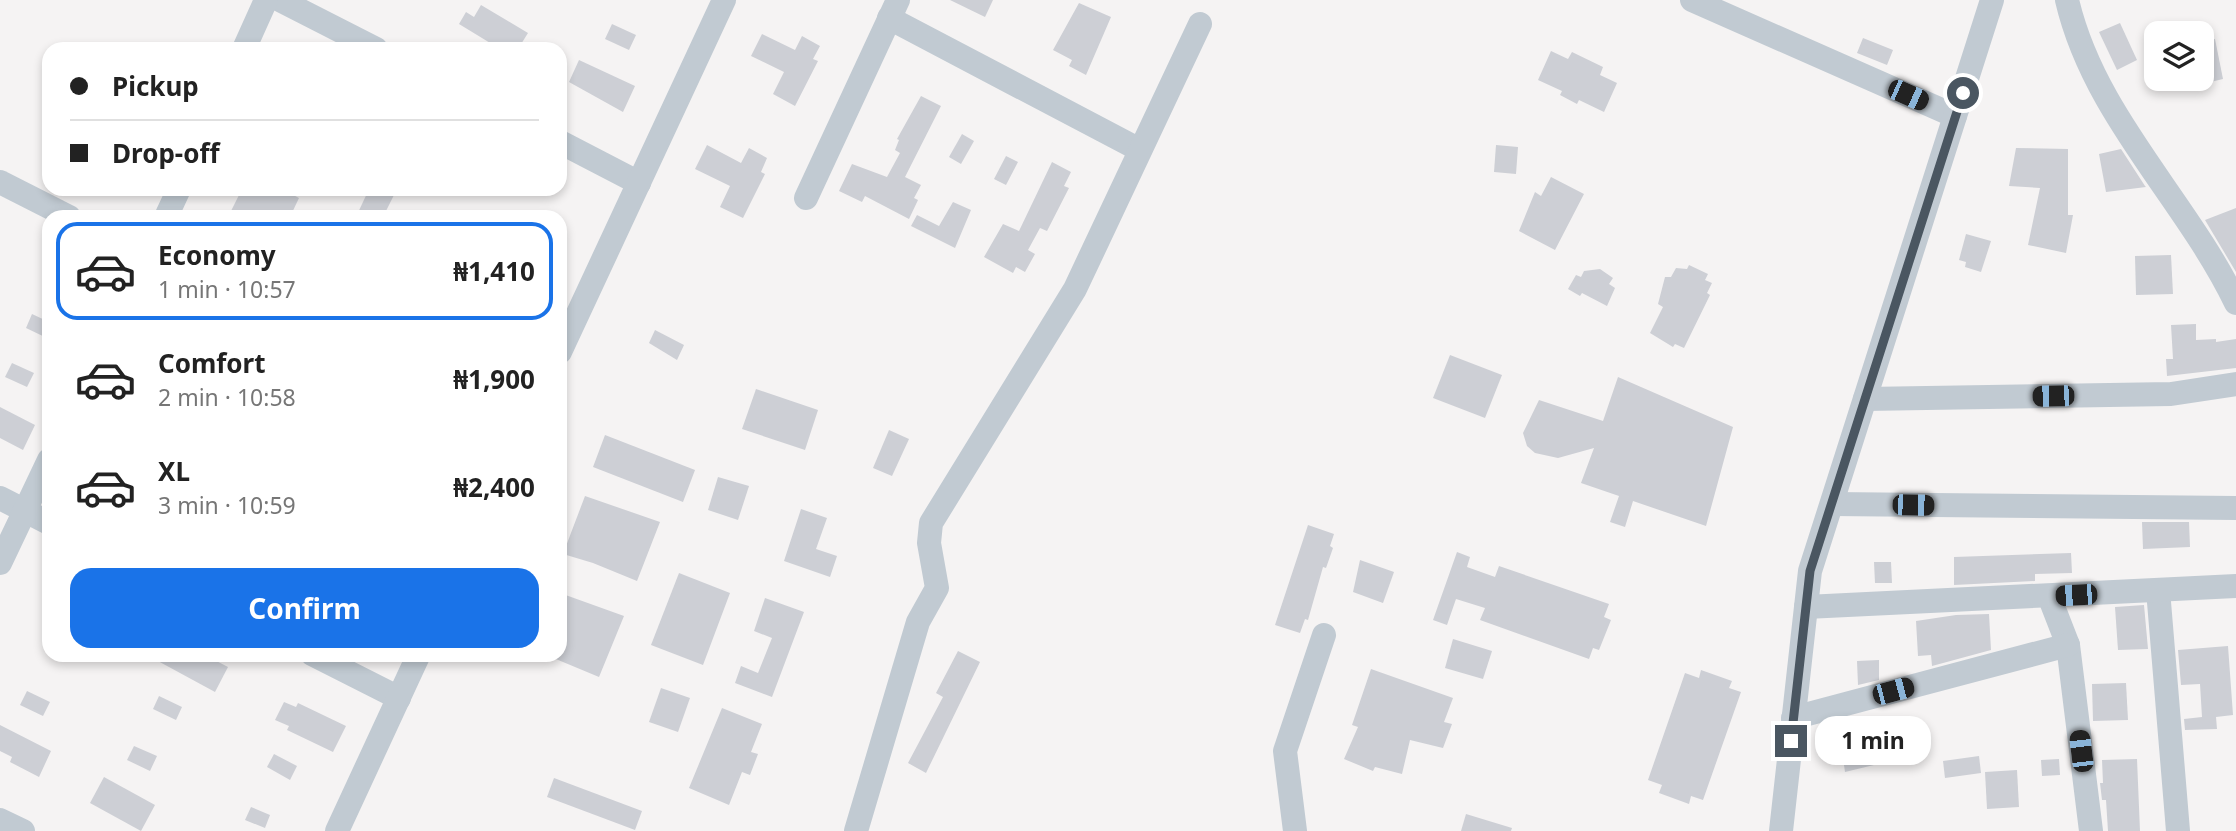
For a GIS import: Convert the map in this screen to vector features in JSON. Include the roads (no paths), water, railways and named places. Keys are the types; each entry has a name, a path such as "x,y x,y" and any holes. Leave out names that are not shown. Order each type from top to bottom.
{"street":[{"path":"247,42 266,0"},
{"path":"280,0 362,42"},
{"path":"567,337 724,0"},
{"path":"1692,0 1955,116"},
{"path":"1781,831 1810,571 1992,0"},
{"path":"2067,0 2077,36 2108,102 2181,215 2212,256 2236,303"},
{"path":"806,198 894,9 1140,150"},
{"path":"856,831 918,622 937,587 929,543 931,523 1074,289 1200,24"},
{"path":"567,146 639,183"},
{"path":"0,182 55,210"},
{"path":"1865,399 2171,394 2236,384"},
{"path":"0,563 42,474"},
{"path":"0,498 42,520"},
{"path":"1832,504 2236,508"},
{"path":"1806,607 2236,586"},
{"path":"2158,590 2178,831"},
{"path":"2049,596 2068,645 2091,831"},
{"path":"1294,831 1284,751 1324,635"},
{"path":"1793,718 2068,645"},
{"path":"328,662 399,698"},
{"path":"337,831 415,662"},
{"path":"0,820 23,831"}]}
